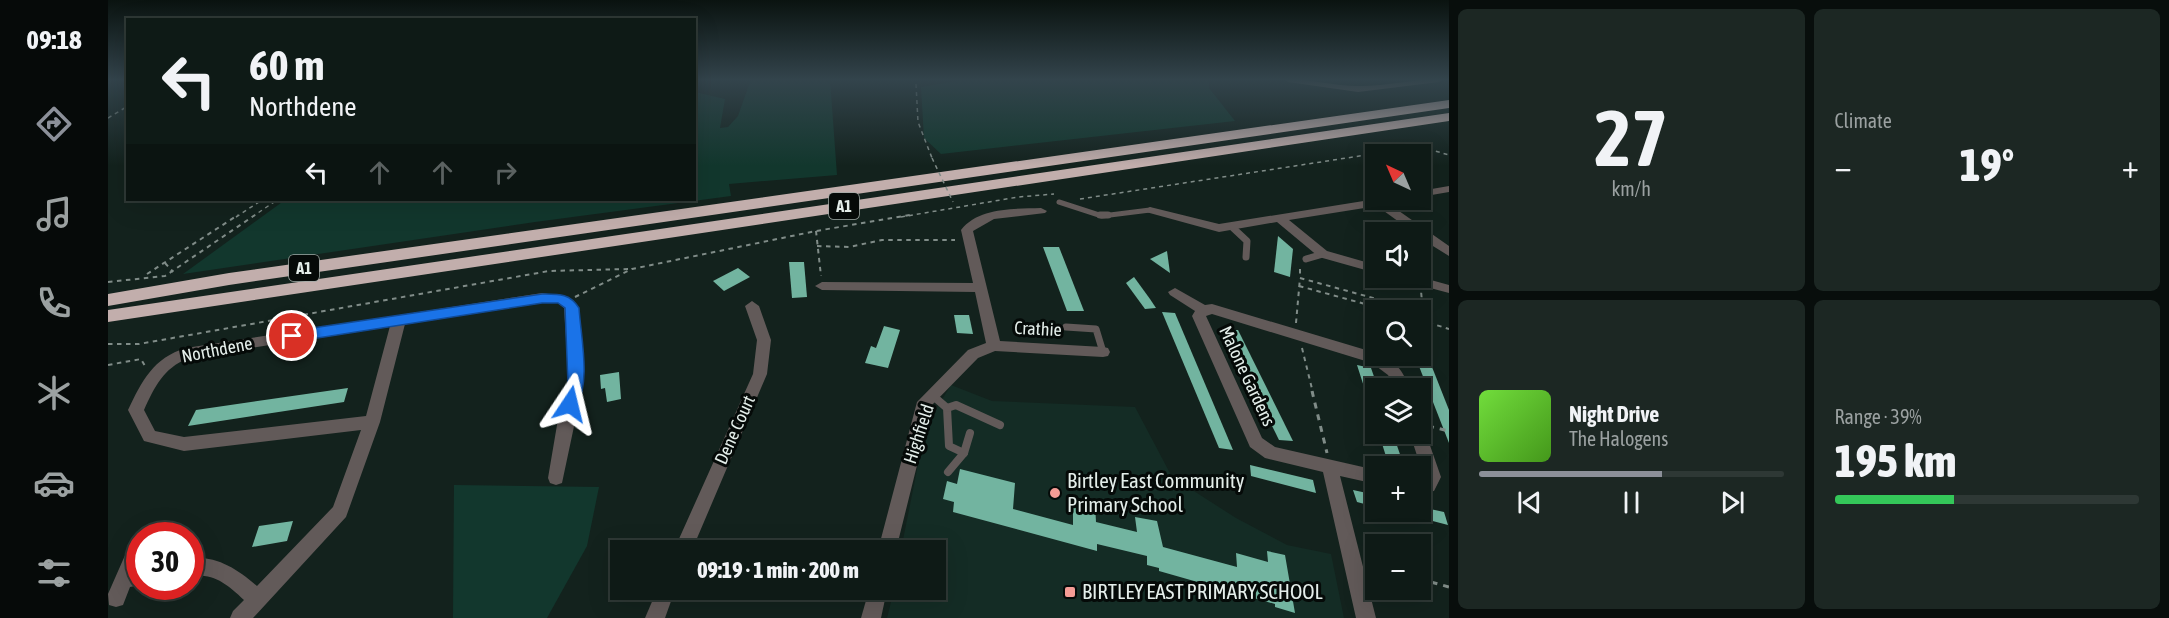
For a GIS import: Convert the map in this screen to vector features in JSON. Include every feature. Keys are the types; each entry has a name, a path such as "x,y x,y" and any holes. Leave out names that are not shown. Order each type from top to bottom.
{"highway":[{"name":"A1","path":"108,300 230,279 1344,118 1387,108"},
{"path":"1344,118 1420,108"},
{"name":"A1","path":"108,316 1449,117"},
{"name":"A1","path":"108,291 230,279"},
{"name":"A1","path":"108,325 240,295"}],"street":[{"path":"1437,180 1449,188"},
{"path":"1431,192 1449,188"},
{"path":"970,240 967,230 973,222 985,216 1020,204 1041,211"},
{"path":"1150,210 1219,228 1365,204"},
{"path":"1389,210 1449,252"},
{"path":"1279,218 1323,254 1365,266"},
{"name":"Crathie","path":"970,240 994,346 1103,352"},
{"path":"1431,283 1449,289"},
{"path":"822,286 981,288"},
{"name":"Malone Gardens","path":"1175,292 1203,310 1212,309 1377,359 1390,367 1398,378"},
{"name":"Northdene","path":"372,422 184,444 150,436 135,410 151,377 166,361 186,353 542,298 567,301"},
{"path":"556,478 565,425 576,384 572,308 567,301"},
{"name":"Dene Court","path":"687,540 760,374 764,340 752,306"},
{"name":"Malone Gardens","path":"1203,310 1199,316 1202,324 1256,442 1271,453 1365,475"},
{"path":"240,618 340,512 372,422 399,320"},
{"name":"Highfield","path":"890,540 925,402 974,354 994,346"},
{"path":"1330,467 1366,618"},
{"path":"204,567 213,567 229,573 258,600"},
{"path":"116,598 126,582"},
{"path":"654,618 662,600"},
{"path":"871,618 876,600"}],"lane":[{"path":"1060,199 1102,216 1150,210"},
{"path":"1232,227 1247,241 1246,257"},
{"path":"1306,260 1323,254"},
{"path":"1066,327 1096,329 1103,352"},
{"path":"932,396 947,408 949,446 964,453"},
{"path":"947,408 956,405 1000,425"},
{"path":"948,472 964,453 970,433"}],"path":[{"path":"108,118 125,108"},
{"path":"915,108 920,138 954,202"},
{"path":"1071,198 1080,199 1405,149 1428,149 1449,155"},
{"path":"108,344 140,344 549,271 632,269 816,231 986,203 1020,204 1055,194 1060,199"},
{"path":"981,196 986,203"},
{"path":"147,273 260,201"},
{"path":"108,282 165,276 276,201"},
{"path":"816,231 822,286"},
{"path":"817,246 849,248 882,240 970,240"},
{"path":"1306,260 1300,264 1297,336 1330,467"},
{"path":"164,262 173,272"},
{"path":"567,301 632,269"},
{"path":"1300,278 1379,300"},
{"path":"1299,286 1365,304"},
{"path":"1431,324 1449,330"},
{"path":"108,365 141,359 151,377"},
{"path":"1431,427 1449,431"},
{"path":"1431,582 1449,587"}],"shaded area":[{"path":"696,108 723,108 720,128 728,127 738,116 741,108 832,108 837,175 729,184 731,196 696,201"},
{"path":"922,108 1225,108 1235,121 941,154 924,138"},
{"path":"284,201 693,201 535,222 183,274"},
{"name":"Birtley East Community Primary School","path":"951,385 992,401 1135,407 1172,477 1236,518 1287,545 1331,554 1344,618 887,618 892,600 946,600 946,540 903,540 920,455 930,419"},
{"path":"454,485 599,487 587,546 547,618 453,618"}],"building":[{"path":"1278,236 1293,249 1290,277 1274,272"},
{"path":"1043,247 1059,247 1084,311 1067,311"},
{"path":"1167,251 1170,273 1150,259"},
{"path":"789,262 804,262 807,297 792,298"},
{"path":"738,268 750,277 724,291 713,281"},
{"path":"1134,277 1156,308 1145,309 1126,283"},
{"path":"1162,312 1175,313 1233,450 1219,448"},
{"path":"954,315 969,315 973,334 957,333"},
{"path":"884,326 900,330 888,368 865,363 871,346 876,348"},
{"path":"1225,330 1238,330 1293,441 1279,440"},
{"path":"1357,365 1371,368 1374,378 1365,378 1365,390"},
{"path":"1419,366 1432,367 1449,410 1449,443 1431,397 1431,378 1424,378"},
{"path":"619,372 621,399 607,402 605,388 601,389 600,375"},
{"path":"348,388 344,402 188,426 196,410"},
{"path":"1382,444 1396,444 1401,456 1386,456"},
{"path":"1250,465 1313,480 1316,493 1251,476"},
{"path":"960,469 1015,483 1013,509 1073,525 1073,498 1095,503 1096,522 1137,532 1135,517 1157,521 1163,547 1237,567 1236,553 1268,562 1267,551 1285,555 1295,613 1275,607 1275,604 1159,571 1159,568 1147,565 1147,556 1097,544 1097,551 953,512 954,502 943,499 947,481 957,484"},
{"path":"1353,490 1365,493 1365,504 1357,502"},
{"path":"1431,509 1444,512 1448,525 1431,521"},
{"path":"293,521 287,541 252,547 259,526"}],"place":[{"name":"Birtley East Community Primary School","path":"1055,493"},
{"name":"BIRTLEY EAST PRIMARY SCHOOL","path":"1070,592"}],"route":[{"path":"292,336 542,298 559,298 567,301 572,308 576,384 570,404"}]}
